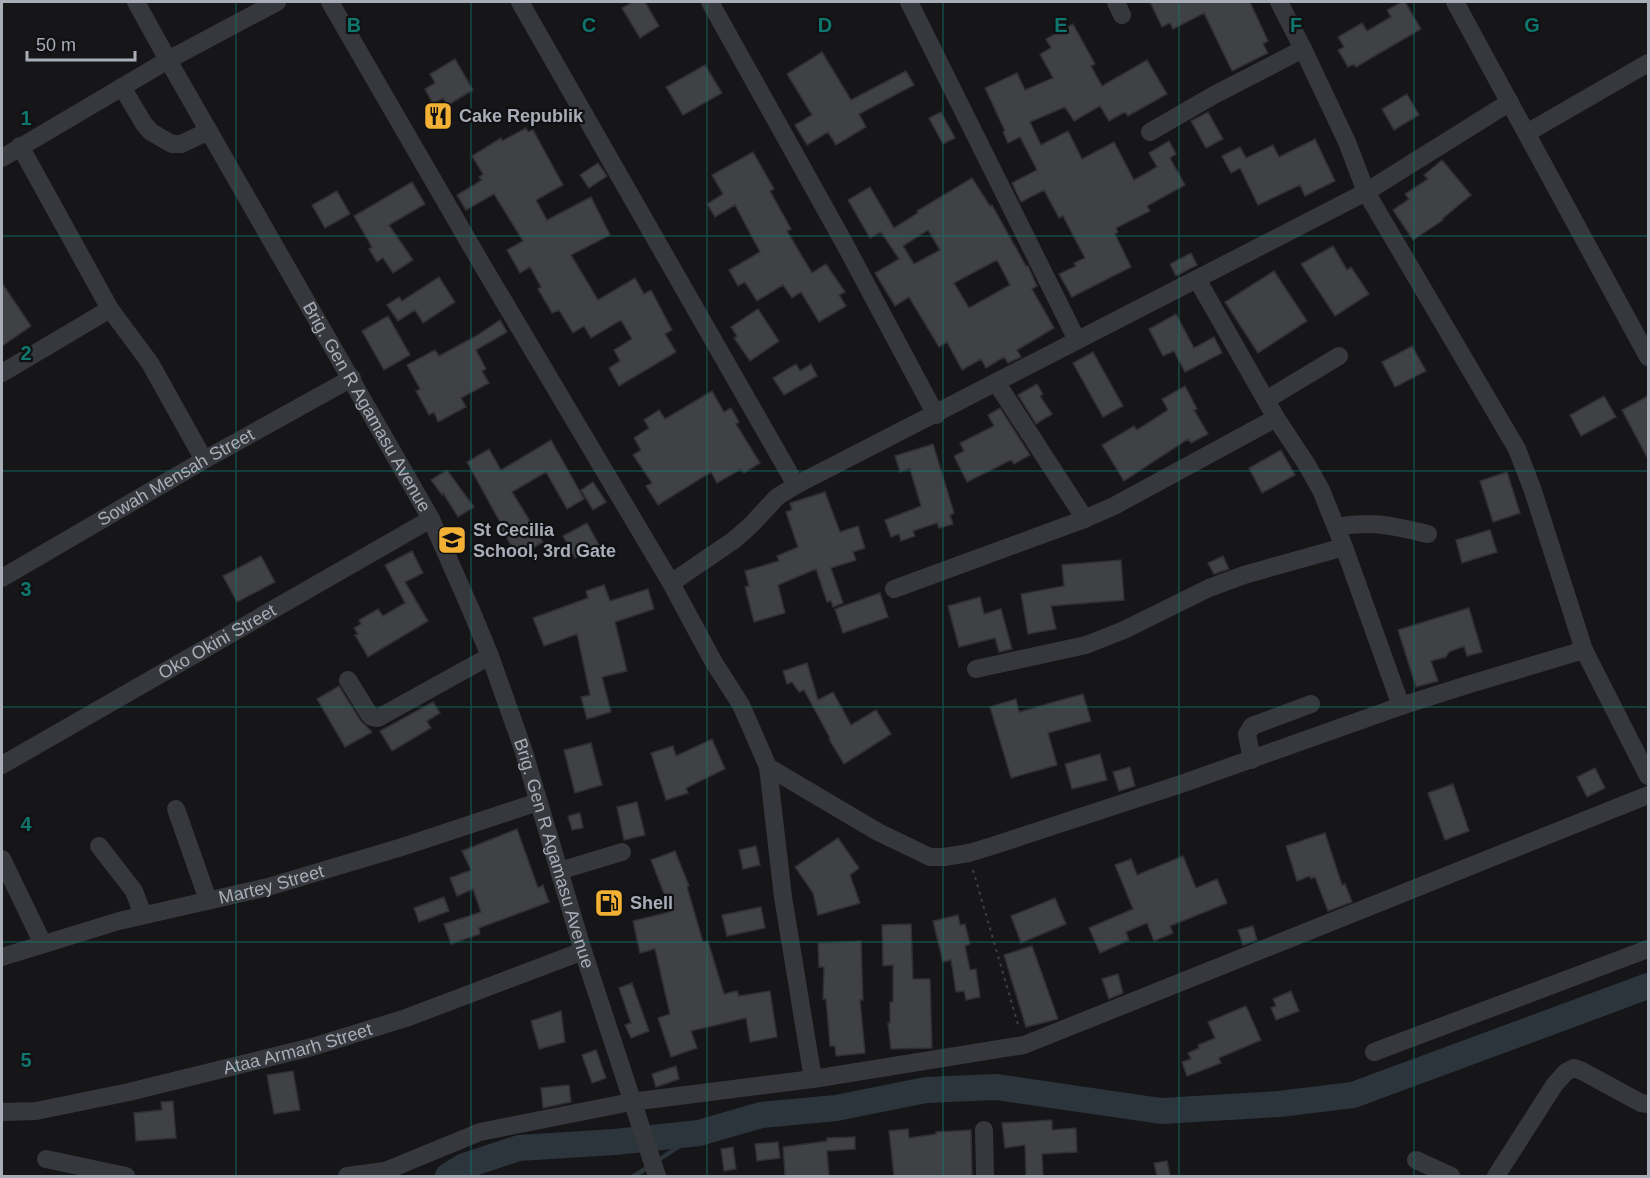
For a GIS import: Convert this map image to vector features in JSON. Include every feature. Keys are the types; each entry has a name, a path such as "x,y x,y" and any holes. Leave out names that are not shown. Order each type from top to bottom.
{"street":[{"name":"Brig. Gen R Agamasu Avenue","path":"136,2 431,519 490,656 523,749 583,951 657,1176"},
{"path":"2,158 168,60 277,2"},
{"path":"330,2 671,583 712,661 741,705 768,767 783,897 813,1079"},
{"path":"520,2 796,485"},
{"path":"710,2 842,239 936,415"},
{"path":"909,2 1077,340"},
{"path":"1279,2 1347,142 1366,192 1517,448 1584,650 1648,776"},
{"path":"1455,2 1648,357"},
{"path":"1150,132 1214,95 1303,49"},
{"path":"1527,133 1648,63"},
{"path":"122,87 151,132 172,144 181,144 209,130"},
{"path":"671,583 734,540 777,497 796,485 1366,192 1510,102"},
{"path":"20,146 110,309 150,363 204,460"},
{"path":"1197,279 1276,418 1312,473 1344,547 1401,706"},
{"path":"2,373 110,309"},
{"path":"1266,400 1339,356"},
{"name":"Sowah Mensah Street","path":"2,578 204,460 352,378"},
{"path":"996,382 1085,519"},
{"path":"894,589 1085,519 1114,506 1276,418"},
{"name":"Oko Okini Street","path":"2,765 431,519"},
{"path":"1336,527 1358,522 1377,523 1428,534"},
{"path":"976,669 1086,645 1124,630 1209,588 1244,575 1344,547"},
{"path":"768,767 878,832 930,857 944,857 969,853 1252,760 1401,706 1584,650"},
{"path":"348,680 369,714 378,718 490,656"},
{"path":"1252,760 1247,735 1252,726 1311,704"},
{"path":"347,1176 385,1171 480,1132 1024,1046 1648,795"},
{"name":"Martey Street","path":"2,957 143,915 268,887 390,851 538,802"},
{"path":"176,809 208,900"},
{"path":"99,846 134,891 143,915"},
{"path":"559,871 622,852"},
{"path":"2,859 43,944"},
{"path":"1374,1052 1648,949"},
{"name":"Ataa Armarh Street","path":"2,1112 36,1111 129,1092 312,1047 405,1018 583,951"},
{"path":"1496,1176 1555,1084 1566,1072 1574,1068 1641,1103 1648,1104"},
{"path":"984,1130 985,1176"},
{"path":"46,1159 126,1176"},
{"path":"1416,1160 1452,1176"}],"path":[{"path":"969,853 1024,1046"}],"building":[{"path":"633,2 645,2 659,26 640,38 622,8"},
{"path":"1150,2 1250,2 1268,41 1263,44 1268,53 1232,71 1204,13 1173,29 1170,23 1162,27"},
{"path":"1405,2 1421,29 1356,67 1354,64 1348,67 1338,50 1344,47 1338,37 1362,23 1367,31 1391,17 1387,10"},
{"path":"1073,24 1095,64 1091,66 1102,86 1147,60 1167,94 1128,116 1125,112 1109,121 1100,106 1074,121 1065,107 1030,122 1041,145 1068,131 1082,159 1114,142 1134,180 1157,167 1149,153 1169,141 1176,154 1170,158 1185,185 1147,206 1150,211 1116,228 1118,232 1115,234 1131,267 1072,297 1059,274 1076,266 1074,263 1085,258 1063,216 1059,218 1044,190 1021,202 1012,183 1037,170 1020,137 1008,143 1003,132 1005,131 985,88 1017,73 1025,90 1053,78 1040,54 1051,48 1046,39"},
{"path":"822,52 851,100 906,71 914,85 859,114 866,127 836,145 828,132 807,145 795,125 812,115 787,74"},
{"path":"455,59 473,90 448,105 443,98 433,104 425,89 435,83 430,74"},
{"path":"705,65 722,93 683,115 666,87"},
{"path":"1407,94 1419,115 1394,130 1382,109"},
{"path":"941,112 955,138 943,144 929,118"},
{"path":"1208,112 1223,139 1206,148 1191,121"},
{"path":"526,128 528,132 533,130 563,185 536,200 547,220 591,197 610,235 571,255 598,300 635,278 644,294 651,290 672,330 665,334 676,352 619,386 609,368 620,361 614,350 632,339 621,320 591,338 584,326 573,333 559,310 552,313 538,289 541,287 530,267 520,273 507,250 523,241 494,194 466,210 457,195 482,180 479,177 483,174 472,156 501,138 502,141"},
{"path":"1315,139 1335,181 1305,196 1300,185 1258,205 1240,168 1231,173 1222,156 1240,147 1246,158 1273,145 1279,157"},
{"path":"753,152 774,189 770,191 791,229 787,231 812,273 826,264 845,292 839,295 846,306 819,322 801,292 792,298 783,285 757,301 745,282 738,286 729,270 760,252 735,205 715,217 707,204 723,194 712,175"},
{"path":"1442,160 1471,195 1443,220 1413,240 1393,210 1409,199 1405,194 1428,179 1424,175"},
{"path":"598,163 607,176 589,188 580,175"},
{"path":"972,178 990,206 992,205 1028,266 1037,286 1032,289 1054,328 1017,350 1021,357 1008,363 1004,357 986,368 981,359 962,370 947,342 939,347 909,297 895,306 875,273 899,259 881,232 870,238 848,200 870,187 894,228 918,213 917,211","holes":["928,230 940,250 914,264 903,246","997,260 1010,285 969,308 954,283"]},
{"path":"412,182 425,204 389,225 413,260 393,273 383,258 377,262 369,249 372,247 354,216"},
{"path":"337,191 350,214 325,228 312,205"},
{"path":"1333,246 1347,270 1351,267 1369,294 1335,316 1301,264"},
{"path":"1191,253 1197,265 1176,276 1170,264"},
{"path":"1274,271 1307,321 1258,353 1225,302"},
{"path":"439,277 455,302 423,323 415,310 398,321 387,305 399,297 402,301"},
{"path":"2,283 31,326 2,346"},
{"path":"758,309 779,341 750,361 734,338 737,336 731,327"},
{"path":"1176,314 1194,348 1214,337 1222,353 1185,372 1174,351 1163,356 1149,329"},
{"path":"388,316 410,355 384,370 362,331"},
{"path":"500,320 507,332 476,350 486,369 482,371 489,383 461,398 466,407 438,422 434,412 429,415 416,391 420,389 407,365 435,350 439,356"},
{"path":"1412,346 1426,371 1395,387 1382,362"},
{"path":"1093,352 1123,406 1103,417 1073,363"},
{"path":"796,364 800,371 811,364 817,376 784,395 773,378"},
{"path":"1037,384 1043,394 1040,396 1052,414 1036,424 1018,395"},
{"path":"1185,386 1197,409 1194,410 1208,434 1191,443 1188,439 1124,481 1102,445 1134,426 1137,430 1168,410 1162,399"},
{"path":"712,391 724,412 731,408 739,422 736,424 760,463 744,473 741,469 717,483 711,472 658,505 646,486 652,483 633,455 641,450 634,438 649,428 644,420 659,410 665,419"},
{"path":"1604,396 1616,417 1581,436 1570,415"},
{"path":"1648,396 1648,459 1622,410"},
{"path":"1000,408 1030,455 1014,464 1011,460 967,482 954,456 964,451 960,443 994,426 988,415"},
{"path":"551,440 584,499 567,509 546,472 512,492 543,542 518,557 467,462 489,449 501,470"},
{"path":"933,444 954,513 950,515 953,524 939,528 937,523 913,531 915,536 901,541 899,534 891,537 885,520 921,506 910,469 900,472 895,456"},
{"path":"1281,450 1295,475 1262,493 1249,468"},
{"path":"447,470 474,507 458,517 443,493 442,495 431,480"},
{"path":"1507,472 1520,513 1493,522 1480,481"},
{"path":"593,482 606,502 593,510 581,490"},
{"path":"825,492 840,532 858,526 865,548 853,552 856,560 831,568 843,603 833,607 831,601 827,602 816,569 778,585 785,613 754,622 745,587 749,586 745,571 779,561 777,556 798,547 786,512 792,510 790,503"},
{"path":"587,523 599,545 575,558 563,536"},
{"path":"1490,530 1497,552 1462,563 1456,540"},
{"path":"412,551 423,573 405,582 428,621 368,657 355,635 358,634 354,628 361,624 359,620 378,609 383,616 405,603 385,565"},
{"path":"261,556 275,582 237,602 223,576"},
{"path":"1223,556 1229,569 1214,574 1208,563"},
{"path":"1121,560 1124,600 1051,606 1056,629 1028,634 1021,594 1064,586 1062,565"},
{"path":"604,585 610,601 648,589 654,609 615,622 627,671 602,677 611,712 587,719 581,697 590,695 577,634 544,646 533,618 588,598 586,591"},
{"path":"880,593 888,617 843,633 835,609"},
{"path":"980,597 984,614 1001,609 1012,649 999,652 995,638 959,647 948,606"},
{"path":"1469,608 1482,652 1467,656 1464,646 1449,652 1446,657 1431,661 1438,681 1416,687 1398,630"},
{"path":"807,663 818,700 833,692 851,725 876,710 891,734 844,764 804,690 799,692 792,682 787,684 783,671"},
{"path":"339,686 360,720 372,732 345,747 317,699"},
{"path":"1083,694 1091,721 1048,733 1057,765 1011,778 990,707 1016,699 1019,712"},
{"path":"433,702 440,713 427,721 431,728 392,751 380,731"},
{"path":"712,739 725,769 686,788 688,793 666,800 651,753 673,746 676,756"},
{"path":"591,743 602,785 575,793 564,750"},
{"path":"1100,754 1107,780 1072,789 1065,764"},
{"path":"1130,767 1135,786 1119,791 1113,772"},
{"path":"1595,768 1605,788 1587,797 1577,777"},
{"path":"1453,784 1469,831 1445,840 1428,793"},
{"path":"637,802 645,835 624,840 617,807"},
{"path":"580,813 583,828 572,830 568,816"},
{"path":"517,829 538,888 543,885 549,902 479,928 480,934 451,944 444,924 481,912 473,889 457,896 450,878 471,870 462,851"},
{"path":"1325,833 1342,885 1345,884 1352,902 1328,911 1315,877 1311,879 1310,876 1297,881 1286,846"},
{"path":"838,838 859,868 850,875 860,903 818,915 813,893 795,867"},
{"path":"756,846 760,865 743,869 739,850"},
{"path":"675,851 689,886 687,887 703,942 708,941 724,994 737,991 739,996 770,991 777,1037 750,1042 746,1018 691,1031 697,1048 671,1057 658,1018 670,1014 655,949 640,953 633,921 669,912 670,909 651,860"},
{"path":"1183,856 1196,888 1217,879 1227,903 1170,926 1173,933 1154,941 1147,923 1126,932 1129,940 1100,953 1089,928 1133,909 1115,865 1131,859 1137,875"},
{"path":"444,897 449,911 419,922 414,908"},
{"path":"1055,898 1066,924 1021,943 1011,916"},
{"path":"761,907 765,928 727,936 722,915"},
{"path":"958,915 960,925 965,924 970,944 965,946 970,970 976,969 980,997 966,1000 964,991 956,992 951,960 943,962 933,921"},
{"path":"911,924 913,979 930,979 932,1048 891,1049 888,1023 890,1023 890,1002 893,1002 893,965 883,966 882,925"},
{"path":"1253,926 1257,940 1243,945 1238,930"},
{"path":"861,941 863,1000 860,1000 865,1053 836,1056 835,1046 830,1046 826,999 823,999 824,967 819,967 818,943"},
{"path":"1032,946 1058,1019 1026,1027 1004,955"},
{"path":"1118,974 1123,993 1109,999 1102,979"},
{"path":"632,983 649,1031 631,1038 625,1025 631,1023 619,988"},
{"path":"1291,991 1299,1011 1276,1020 1271,1008 1276,1006 1273,999"},
{"path":"1246,1006 1261,1040 1219,1058 1221,1063 1187,1076 1182,1062 1191,1059 1188,1053 1199,1048 1198,1045 1215,1038 1208,1022"},
{"path":"561,1011 565,1042 539,1049 531,1021"},
{"path":"596,1050 606,1078 592,1083 582,1055"},
{"path":"676,1066 679,1079 656,1087 652,1074"},
{"path":"293,1071 300,1110 274,1114 267,1075"},
{"path":"569,1085 571,1102 543,1108 541,1088"},
{"path":"173,1101 176,1138 136,1141 134,1113 162,1110 161,1102"},
{"path":"1052,1120 1052,1130 1076,1128 1077,1152 1042,1154 1043,1176 1026,1176 1025,1145 1005,1148 1002,1123"},
{"path":"908,1129 909,1138 936,1134 936,1132 971,1130 972,1176 894,1176 889,1131"},
{"path":"855,1137 855,1149 827,1151 829,1176 785,1176 783,1147 827,1141 827,1138"},
{"path":"778,1142 780,1158 757,1161 755,1144"},
{"path":"733,1147 736,1169 724,1171 721,1149"},
{"path":"1167,1161 1170,1176 1157,1176 1154,1163"}],"waterway":[{"path":"448,1176 464,1166 519,1148 615,1142 699,1133 761,1115 836,1108 926,1090 996,1087 1161,1111 1279,1104 1353,1095 1648,986"},
{"path":"657,1161 699,1133"},
{"path":"634,1176 650,1166"}],"place":[{"name":"Cake Republik","path":"438,116"},
{"name":"St Cecilia School, 3rd Gate","path":"452,540"},
{"name":"Shell","path":"609,903"}]}
